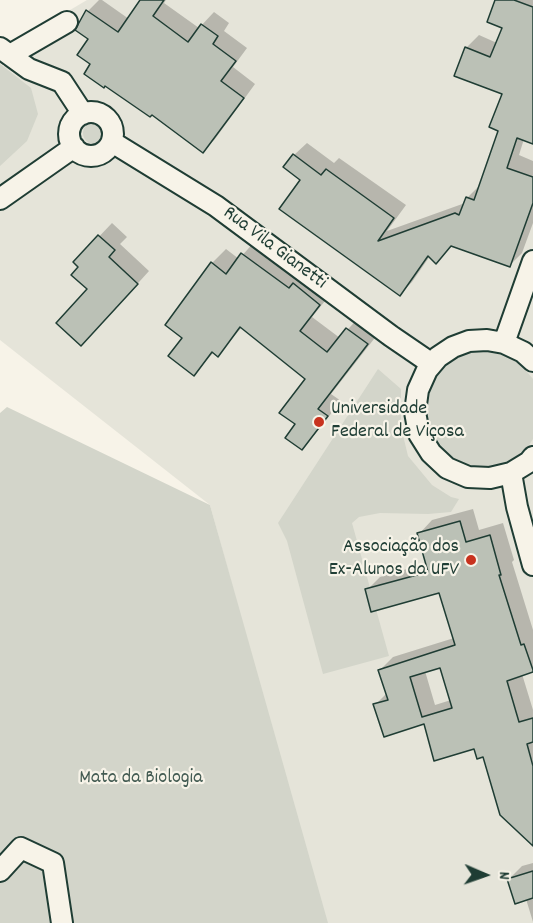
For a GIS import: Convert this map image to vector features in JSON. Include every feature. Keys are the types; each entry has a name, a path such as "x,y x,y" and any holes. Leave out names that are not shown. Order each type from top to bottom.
{"street":[{"path":"66,22 5,52 29,69 62,82 83,114"},
{"path":"97,113 104,116 112,128 112,142 98,155 84,155 74,147 70,128 73,122 83,114 97,113"},
{"name":"Rua Vila Gianetti","path":"112,142 216,206 432,364"},
{"path":"0,200 74,147"},
{"path":"504,343 533,261"},
{"path":"533,361 523,352 504,343 487,340 469,341 453,347 438,357 427,370 418,390 415,412 420,434 431,453 447,468 468,477 490,478 511,473 533,457"},
{"path":"511,473 517,507 533,565"},
{"path":"0,871 21,848 53,863 62,923"}],"shaded area":[{"name":"Universidade Federal de Viçosa","path":"87,0 533,0 533,923 325,923 210,505 0,340 0,44 6,48"}],"green space":[{"path":"0,64 31,88 38,114 27,141 0,166"},
{"path":"94,122 102,125 105,133 102,141 94,144 86,141 83,133 86,125"},
{"path":"488,350 506,355 521,365 533,379 533,439 527,448 512,460 495,467 477,468 459,464 443,454 432,439 425,422 424,404 429,386 438,370 452,359 470,352"},
{"path":"378,369 401,389 401,427 408,456 432,485 451,497 459,499 451,512 380,513 359,517 352,523 389,656 323,674 287,541 278,523"},
{"name":"Mata da Biologia","path":"7,407 210,505 328,923 0,923 0,413"}],"building":[{"path":"140,0 164,0 153,16 188,42 201,24 218,36 213,44 236,61 221,81 244,98 203,153 152,115 150,117 84,74 90,64 77,55 88,39 75,30 86,10 118,32"},
{"path":"495,0 514,0 533,7 533,144 517,138 507,168 533,177 533,203 510,267 451,246 436,264 428,256 400,296 279,209 300,180 283,167 293,154 321,175 326,169 394,218 378,241 455,213 459,215 466,197 474,200 498,131 489,127 502,94 454,76 465,47 490,57 502,28 487,22"},
{"path":"98,235 115,250 109,257 138,284 81,346 56,323 87,289 71,275 78,267 73,262"},
{"path":"241,253 289,288 293,283 320,305 300,331 327,352 346,328 368,344 318,409 328,416 302,450 285,438 295,424 279,413 305,379 240,327 218,357 212,352 194,376 168,356 182,338 165,325 211,262 226,274"},
{"path":"460,521 466,542 490,535 501,575 499,575 521,645 524,644 533,670 533,672 507,681 519,722 533,718 533,742 527,744 533,766 533,846 500,815 483,757 477,759 474,749 434,761 424,724 384,737 373,704 388,700 378,670 455,645 439,593 371,612 365,589 428,572 417,533","holes":["440,668 452,708 422,717 410,677"]},
{"path":"533,871 533,898 515,904 507,879"}],"place":[{"name":"Universidade Federal de Viçosa","path":"319,422"},
{"name":"Associação dos Ex-Alunos da UFV","path":"471,560"}]}
